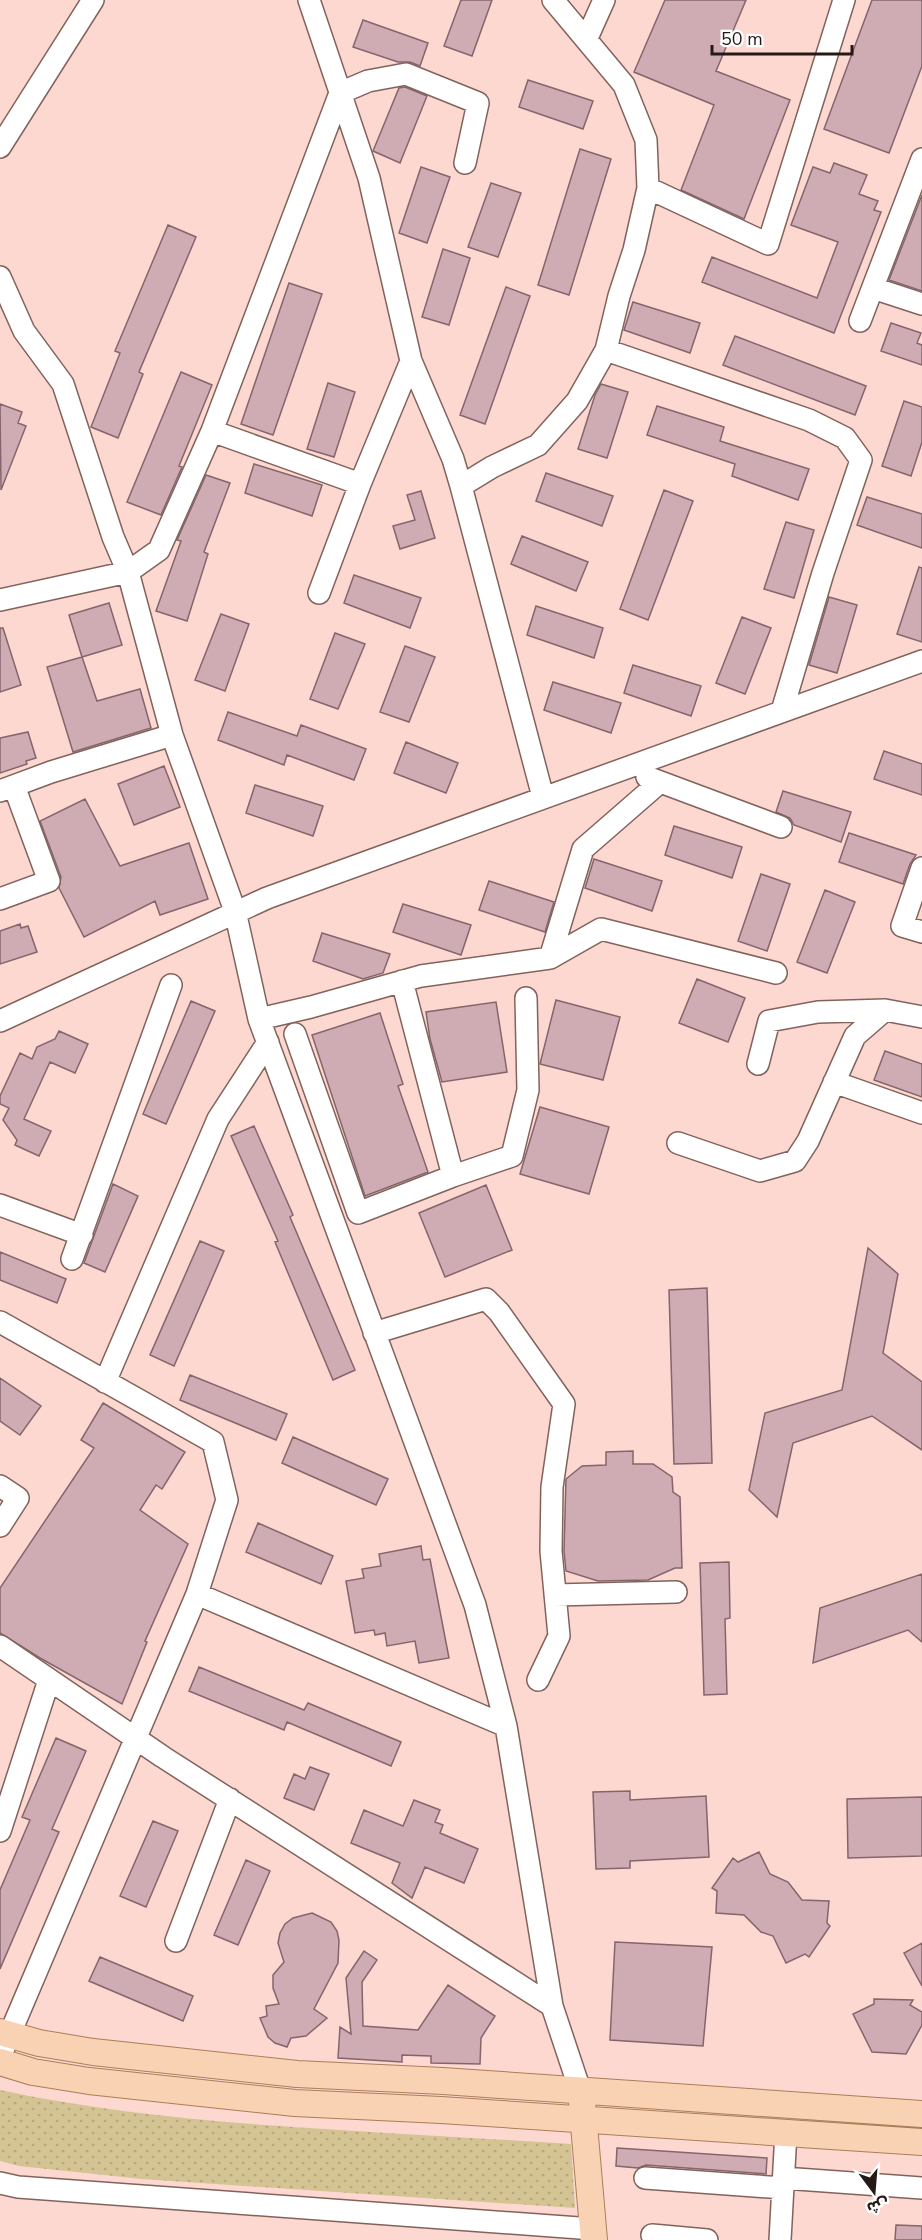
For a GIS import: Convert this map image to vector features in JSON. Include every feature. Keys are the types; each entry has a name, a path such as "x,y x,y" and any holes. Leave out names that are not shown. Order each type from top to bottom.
{"main road":[{"path":"4,2041 39,2043 93,2052 297,2074 580,2090 922,2114"},
{"path":"0,2062 33,2072 89,2081 295,2103 585,2119 922,2142"},
{"path":"580,2090 585,2119 594,2234"}],"street":[{"path":"0,147 93,0"},
{"path":"309,0 369,178 411,362 453,459 461,486 543,797"},
{"path":"461,486 492,467 538,445 577,401 606,350 619,296 634,250 648,188 646,140 624,85 553,0"},
{"path":"587,38 604,0"},
{"path":"648,188 768,244 844,0"},
{"path":"0,600 128,572 159,550 212,431 340,93 368,81 406,74 478,103 465,163"},
{"path":"860,321 922,159"},
{"path":"0,277 24,331 63,384 113,537 128,572 172,735 235,912 259,1019 475,1605 506,1726 552,2006 580,2090"},
{"path":"873,288 922,304"},
{"path":"0,319 24,331"},
{"path":"606,350 809,420 845,438 861,460 823,573 782,711"},
{"path":"319,593 360,484 411,362"},
{"path":"212,431 360,484"},
{"path":"0,1021 235,912 543,797 922,661"},
{"path":"0,899 50,880 7,789 51,772 172,735"},
{"path":"624,768 781,827"},
{"path":"550,958 583,849 660,782"},
{"path":"922,868 902,926 922,932"},
{"path":"259,1019 421,976 550,958 601,928 776,973"},
{"path":"402,981 453,1176"},
{"path":"72,1259 171,985"},
{"path":"295,1034 358,1213 512,1156 528,1090 526,998"},
{"path":"758,1064 769,1021 818,1012 885,1010 922,1017"},
{"path":"678,1143 760,1171 795,1161 808,1142 855,1036 885,1010"},
{"path":"105,1382 218,1119 268,1042"},
{"path":"834,1082 922,1113"},
{"path":"0,1205 82,1235"},
{"path":"374,1332 486,1299 499,1312 564,1404 552,1487 551,1551 559,1636 538,1680"},
{"path":"0,1322 213,1442 227,1500 197,1594 4,2041"},
{"path":"0,1486 18,1497 0,1526"},
{"path":"555,1595 676,1592"},
{"path":"197,1594 506,1726"},
{"path":"0,1646 136,1738 552,2006"},
{"path":"0,1831 50,1680"},
{"path":"176,1941 230,1799"},
{"path":"780,2240 786,2132"},
{"path":"645,2178 922,2188"},
{"path":"0,2182 18,2187 594,2234"},
{"path":"652,2235 707,2240"}],"shaded area":[{"path":"0,2090 84,2105 211,2121 571,2144 575,2208 142,2179 19,2166 0,2161"}],"building":[{"path":"461,0 492,0 472,56 444,46"},
{"path":"665,0 746,0 716,71 790,100 744,219 681,190 714,105 634,72"},
{"path":"872,0 922,0 922,66 889,153 824,129"},
{"path":"363,20 428,43 420,66 410,62 398,62 353,47"},
{"path":"528,80 593,101 583,129 519,107"},
{"path":"405,87 427,96 400,163 373,151 399,88"},
{"path":"580,149 611,159 569,295 538,285"},
{"path":"834,163 867,175 859,194 878,201 874,210 881,212 834,333 702,282 712,257 817,298 838,242 791,225 813,167 830,173"},
{"path":"421,167 450,177 427,243 399,233"},
{"path":"491,183 521,193 498,257 468,247"},
{"path":"922,195 922,291 889,280"},
{"path":"168,225 196,237 139,372 143,374 118,438 91,427 120,353 115,351"},
{"path":"443,249 470,258 449,325 422,317"},
{"path":"289,283 322,294 273,435 241,424"},
{"path":"506,287 530,296 485,424 460,415"},
{"path":"633,302 700,323 690,353 624,330"},
{"path":"891,323 921,333 917,343 922,345 922,365 881,351"},
{"path":"735,336 866,386 855,415 723,365"},
{"path":"181,372 212,385 179,466 182,467 161,515 127,502"},
{"path":"328,383 355,392 334,457 307,449"},
{"path":"601,384 628,392 607,458 578,449 595,395"},
{"path":"904,401 922,407 922,442 911,476 882,466"},
{"path":"0,404 22,412 18,423 26,426 1,490"},
{"path":"657,406 724,427 720,441 809,469 798,500 732,476 735,464 647,435"},
{"path":"254,464 322,485 312,516 245,493"},
{"path":"546,473 613,496 602,526 536,501"},
{"path":"206,475 230,483 204,552 208,554 187,621 156,611 181,541 177,540"},
{"path":"664,490 693,501 648,620 620,609"},
{"path":"421,491 435,538 400,549 393,526 415,520 407,495"},
{"path":"867,497 922,514 922,548 857,525"},
{"path":"786,522 814,530 794,598 764,589"},
{"path":"522,536 588,562 576,591 511,564"},
{"path":"919,567 922,568 922,642 897,634"},
{"path":"354,575 421,598 410,628 344,603"},
{"path":"829,597 857,605 837,673 809,665"},
{"path":"109,603 122,645 82,657 69,615"},
{"path":"536,606 603,628 594,658 527,635"},
{"path":"221,614 249,624 225,691 195,680"},
{"path":"742,617 771,628 745,694 716,683"},
{"path":"0,628 3,628 21,685 0,692"},
{"path":"335,633 365,644 338,709 310,699"},
{"path":"405,646 435,657 409,722 380,712"},
{"path":"82,657 97,701 140,689 151,728 73,752 47,667"},
{"path":"633,665 701,686 691,716 624,693"},
{"path":"553,682 621,703 611,733 544,710"},
{"path":"228,712 297,736 301,725 366,749 354,780 287,755 284,765 218,740"},
{"path":"28,732 36,758 26,761 27,764 0,773 0,738"},
{"path":"406,742 458,763 446,793 394,773"},
{"path":"884,751 922,764 922,795 874,779"},
{"path":"164,766 180,807 134,825 118,784"},
{"path":"255,785 323,806 313,836 246,813"},
{"path":"783,791 851,812 841,842 794,825 790,818 776,812"},
{"path":"85,799 120,866 189,843 208,899 160,915 155,901 84,937 59,888 61,877 40,821"},
{"path":"674,826 742,847 732,878 665,855"},
{"path":"849,833 916,855 903,884 839,862"},
{"path":"594,859 662,881 652,911 585,888"},
{"path":"761,874 790,884 767,951 738,941"},
{"path":"489,881 554,902 545,932 479,910"},
{"path":"825,890 855,902 827,973 797,962"},
{"path":"403,904 471,925 461,955 393,932"},
{"path":"20,924 21,928 28,926 37,952 0,964 0,931"},
{"path":"322,933 390,954 383,973 363,979 313,961"},
{"path":"697,979 745,998 728,1042 679,1023"},
{"path":"556,1000 620,1017 603,1080 540,1064"},
{"path":"191,1001 215,1011 166,1124 143,1114"},
{"path":"496,1002 507,1072 442,1082 430,1039 426,1012"},
{"path":"380,1013 403,1084 398,1086 428,1172 365,1196 312,1035"},
{"path":"59,1031 88,1044 75,1073 50,1062 24,1119 51,1131 39,1156 15,1145 17,1140 3,1120 9,1108 0,1104 0,1096 20,1053 32,1059 37,1047 55,1039"},
{"path":"885,1051 922,1064 922,1097 874,1080"},
{"path":"540,1107 609,1127 589,1194 520,1174"},
{"path":"254,1126 293,1215 290,1217 355,1370 333,1380 275,1242 278,1241 231,1136"},
{"path":"113,1184 138,1196 105,1272 84,1263"},
{"path":"486,1185 512,1250 445,1277 419,1213"},
{"path":"200,1241 224,1251 174,1366 150,1355"},
{"path":"868,1248 898,1274 883,1353 922,1382 922,1450 872,1416 793,1443 777,1517 749,1490 765,1413 842,1390"},
{"path":"0,1252 66,1279 57,1303 0,1280"},
{"path":"707,1288 712,1463 674,1464 669,1290"},
{"path":"190,1375 287,1414 276,1440 180,1400"},
{"path":"0,1378 41,1406 20,1435 0,1421"},
{"path":"103,1403 185,1452 162,1489 156,1485 140,1510 188,1544 145,1641 147,1642 122,1704 0,1633 0,1588 94,1448 81,1440"},
{"path":"293,1437 388,1479 376,1505 282,1463"},
{"path":"633,1451 633,1464 653,1464 672,1477 673,1492 680,1497 682,1568 675,1568 648,1580 598,1581 566,1571 564,1551 566,1479 582,1466 606,1465 606,1452"},
{"path":"258,1523 333,1556 321,1584 246,1552"},
{"path":"421,1546 423,1560 430,1559 449,1658 419,1663 415,1641 387,1646 385,1633 375,1635 374,1630 355,1633 346,1581 364,1578 362,1569 381,1566 379,1554"},
{"path":"729,1562 730,1618 725,1619 727,1694 704,1695 700,1563"},
{"path":"922,1574 922,1642 908,1630 813,1663 820,1608"},
{"path":"199,1667 304,1710 308,1703 401,1742 391,1766 287,1722 284,1730 189,1691"},
{"path":"56,1738 86,1751 52,1829 59,1832 0,1969 0,1890 30,1820 22,1817"},
{"path":"310,1767 329,1774 314,1810 284,1798 294,1774 305,1779"},
{"path":"630,1791 630,1800 706,1796 709,1857 630,1861 630,1868 596,1869 593,1792"},
{"path":"922,1797 922,1856 848,1858 847,1799"},
{"path":"414,1800 440,1810 435,1822 443,1825 440,1833 478,1849 464,1883 425,1867 412,1898 392,1883 400,1863 351,1843 364,1810 403,1826"},
{"path":"153,1821 178,1831 146,1907 120,1896"},
{"path":"759,1852 770,1874 788,1882 802,1900 829,1901 827,1923 830,1926 809,1957 805,1954 786,1963 773,1936 761,1932 744,1915 716,1913 717,1891 712,1888 733,1858 738,1862"},
{"path":"246,1860 270,1871 238,1945 214,1935"},
{"path":"312,1913 331,1922 337,1931 338,1963 314,2009 327,2018 306,2036 291,2038 287,2047 275,2043 268,2037 260,2018 267,2016 266,2006 279,2004 273,1988 273,1975 284,1962 278,1943 280,1933 285,1924 293,1918"},
{"path":"615,1942 712,1947 703,2046 610,2040"},
{"path":"922,1943 922,1986 904,1953"},
{"path":"364,1951 377,1960 362,1982 363,2026 418,2030 448,1985 495,2016 481,2038 480,2064 431,2063 431,2056 402,2055 402,2062 338,2058 340,2027 351,2034 346,1978"},
{"path":"100,1957 193,1996 183,2021 89,1981"},
{"path":"874,1999 913,2000 910,2005 922,2012 922,2025 906,2054 872,2052 853,2014 874,2004"},
{"path":"617,2148 767,2158 766,2174 646,2165 638,2168 616,2166"},
{"path":"896,2225 922,2226 922,2240 895,2240"}]}
